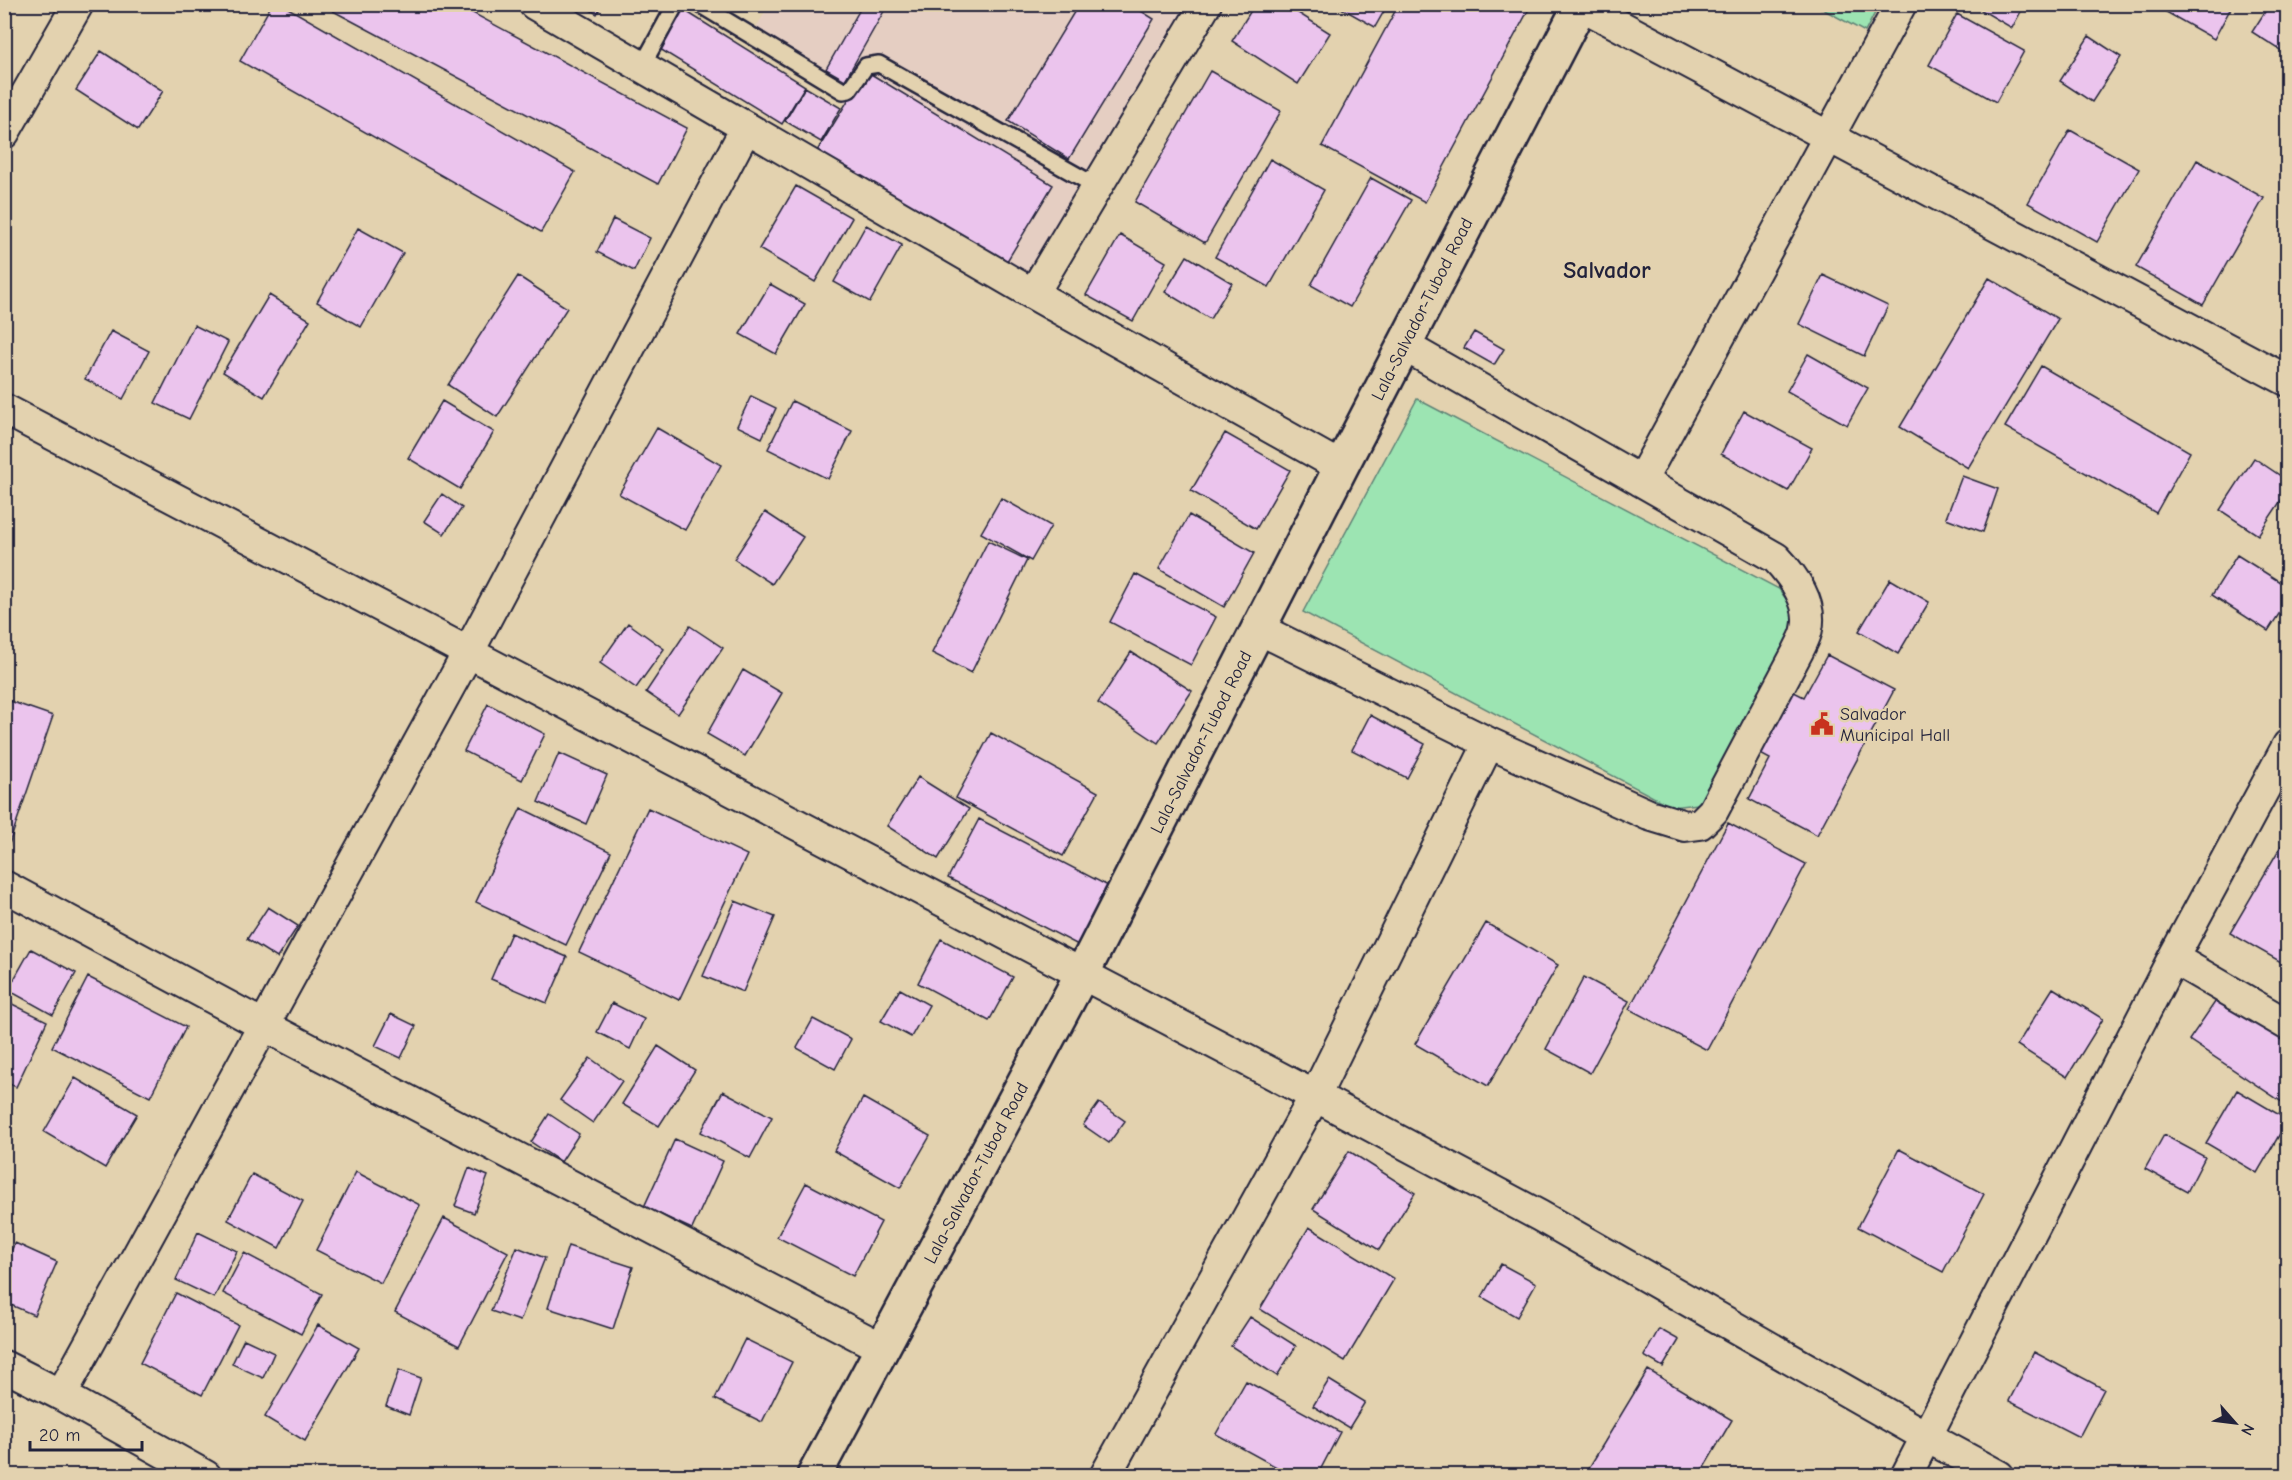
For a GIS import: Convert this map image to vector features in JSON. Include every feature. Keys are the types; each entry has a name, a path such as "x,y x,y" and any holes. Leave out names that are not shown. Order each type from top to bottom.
{"main road":[{"name":"Lala-Salvador-Tubod Road","path":"814,1476 1082,974 1403,345 1580,5"}],"street":[{"path":"4,133 78,4"},
{"path":"1033,294 1206,4"},
{"path":"1641,481 1831,137 1901,4"},
{"path":"1580,5 2288,381"},
{"path":"540,6 1033,294 1341,466"},
{"path":"61,1395 469,651 746,128"},
{"path":"1259,629 1489,743 1671,823 1685,826 1700,824 1713,811 1798,651 1808,628 1806,611 1800,590 1791,573 1776,558 1403,345"},
{"path":"4,409 1316,1096 1540,1216 1999,1476"},
{"path":"1114,1472 1316,1096 1489,743"},
{"path":"1906,1476 2173,958 2288,745"},
{"path":"4,886 265,1026 882,1348"},
{"path":"2173,958 2288,1025"},
{"path":"4,1366 206,1476"}],"lane":[{"path":"642,66 676,4"},
{"path":"699,4 843,91 849,90 866,66 879,64 1096,186"}],"shaded area":[{"path":"769,5 1201,5 1035,286 835,166 865,114 747,44"}],"green space":[{"path":"1815,5 1879,5 1865,32"},
{"path":"1417,399 1779,589 1802,622 1707,803 1672,807 1303,612"}],"building":[{"path":"272,4 281,4 575,172 541,232 240,61"},
{"path":"320,4 456,4 687,128 658,184"},
{"path":"580,4 602,4 597,14"},
{"path":"863,4 888,4 845,80 826,69"},
{"path":"1079,4 1130,4 1154,19 1069,159 1008,121"},
{"path":"1255,4 1284,4 1330,33 1298,84 1232,41"},
{"path":"1334,4 1388,4 1375,27"},
{"path":"1399,4 1521,4 1529,9 1425,202 1322,146"},
{"path":"1971,4 2025,4 2012,28"},
{"path":"2152,4 2233,4 2214,39"},
{"path":"2270,4 2288,4 2288,55 2252,32"},
{"path":"679,7 805,86 782,124 655,46"},
{"path":"1957,14 2024,51 1996,102 1929,65"},
{"path":"2089,36 2121,57 2092,102 2060,81"},
{"path":"101,51 163,91 138,130 76,90"},
{"path":"866,71 1053,185 1004,266 817,151"},
{"path":"1210,71 1281,111 1205,243 1135,202"},
{"path":"805,87 841,108 821,142 785,121"},
{"path":"2070,130 2139,169 2097,242 2028,203"},
{"path":"1270,159 1324,190 1269,287 1215,257"},
{"path":"2197,160 2264,198 2203,305 2136,267"},
{"path":"1371,178 1411,200 1350,307 1311,285"},
{"path":"796,186 852,218 815,282 759,249"},
{"path":"613,219 650,238 634,271 597,252"},
{"path":"866,225 902,245 870,302 834,282"},
{"path":"358,228 403,253 361,327 317,302"},
{"path":"1120,235 1166,262 1133,321 1086,295"},
{"path":"1187,256 1232,283 1210,319 1165,292"},
{"path":"1823,275 1888,306 1864,356 1799,324"},
{"path":"518,276 567,308 497,417 448,385"},
{"path":"1989,278 2058,319 1968,468 1900,427"},
{"path":"770,284 805,304 776,354 740,334"},
{"path":"269,295 310,320 264,397 223,372"},
{"path":"194,325 228,342 189,419 155,403"},
{"path":"111,331 149,351 123,399 85,379"},
{"path":"1474,332 1504,349 1494,365 1464,348"},
{"path":"1808,354 1868,388 1847,425 1787,391"},
{"path":"2041,366 2190,452 2156,513 2005,427"},
{"path":"751,396 776,408 762,438 737,426"},
{"path":"442,401 494,432 460,489 408,458"},
{"path":"792,401 852,431 828,479 768,449"},
{"path":"1744,411 1812,448 1788,491 1721,454"},
{"path":"657,428 721,465 685,530 619,494"},
{"path":"1225,433 1290,470 1256,529 1191,491"},
{"path":"2254,458 2288,481 2288,490 2258,535 2220,510"},
{"path":"1962,476 1998,489 1983,532 1946,518"},
{"path":"442,494 462,508 444,534 424,521"},
{"path":"1001,498 1051,526 1031,561 981,533"},
{"path":"765,512 803,537 772,584 734,559"},
{"path":"1189,515 1254,553 1224,607 1159,569"},
{"path":"988,541 1027,560 971,673 932,653"},
{"path":"2237,555 2288,587 2288,600 2268,631 2212,595"},
{"path":"1135,574 1216,617 1191,665 1110,622"},
{"path":"1890,579 1929,602 1898,654 1859,631"},
{"path":"628,623 664,649 636,688 600,663"},
{"path":"690,626 723,648 678,714 646,692"},
{"path":"1131,652 1192,691 1158,743 1098,703"},
{"name":"Salvador Municipal Hall","path":"1827,655 1894,690 1817,835 1749,799 1770,759 1753,750 1786,688 1804,697"},
{"path":"743,670 782,693 745,756 707,734"},
{"path":"4,699 53,716 7,850 4,849"},
{"path":"488,704 545,734 522,780 464,751"},
{"path":"1370,715 1425,744 1407,778 1352,750"},
{"path":"991,733 1098,792 1063,856 956,798"},
{"path":"559,753 607,775 586,824 538,802"},
{"path":"918,777 969,809 938,859 887,826"},
{"path":"521,808 611,852 566,945 476,902"},
{"path":"648,808 747,855 679,1000 579,952"},
{"path":"979,819 1116,890 1086,949 948,878"},
{"path":"1728,823 1806,864 1707,1050 1629,1009"},
{"path":"2288,834 2288,966 2230,933"},
{"path":"735,901 775,917 743,992 703,976"},
{"path":"268,907 298,926 277,958 247,939"},
{"path":"1486,923 1558,965 1488,1086 1415,1044"},
{"path":"511,933 567,957 547,1003 491,979"},
{"path":"941,939 1013,977 989,1021 918,983"},
{"path":"31,949 76,973 53,1015 8,990"},
{"path":"88,977 186,1027 150,1097 52,1047"},
{"path":"1584,977 1629,1001 1590,1073 1546,1049"},
{"path":"2053,988 2103,1019 2067,1077 2017,1045"},
{"path":"900,989 929,1005 911,1037 881,1021"},
{"path":"2222,992 2288,1036 2288,1106 2189,1040"},
{"path":"4,1000 47,1021 16,1087 4,1081"},
{"path":"612,1003 644,1019 630,1049 597,1032"},
{"path":"391,1014 416,1026 401,1058 375,1046"},
{"path":"813,1019 851,1039 835,1069 797,1048"},
{"path":"658,1046 695,1070 659,1126 622,1104"},
{"path":"590,1058 622,1081 593,1123 560,1100"},
{"path":"75,1078 137,1114 105,1168 44,1132"},
{"path":"2237,1090 2288,1120 2257,1173 2206,1143"},
{"path":"723,1091 772,1117 750,1158 701,1132"},
{"path":"863,1098 930,1136 900,1188 834,1151"},
{"path":"1099,1103 1125,1121 1109,1143 1083,1125"},
{"path":"549,1114 579,1134 561,1162 531,1142"},
{"path":"2164,1135 2205,1157 2187,1192 2145,1169"},
{"path":"675,1139 723,1161 692,1229 644,1207"},
{"path":"1899,1149 1984,1194 1943,1272 1858,1227"},
{"path":"1349,1151 1415,1193 1379,1250 1313,1209"},
{"path":"469,1168 488,1176 474,1213 455,1206"},
{"path":"356,1172 420,1205 381,1283 316,1250"},
{"path":"252,1174 303,1201 279,1248 228,1220"},
{"path":"806,1183 881,1222 853,1276 777,1237"},
{"path":"444,1218 508,1252 459,1346 395,1312"},
{"path":"1309,1227 1394,1279 1345,1361 1260,1309"},
{"path":"198,1232 237,1251 214,1298 176,1280"},
{"path":"15,1243 57,1262 34,1315 4,1302 4,1265"},
{"path":"568,1246 633,1267 613,1329 548,1308"},
{"path":"517,1247 545,1258 520,1321 491,1311"},
{"path":"244,1253 322,1294 301,1334 223,1293"},
{"path":"1501,1264 1536,1283 1517,1317 1482,1297"},
{"path":"176,1293 238,1325 202,1395 140,1363"},
{"path":"1250,1317 1296,1346 1277,1376 1231,1346"},
{"path":"318,1325 359,1348 305,1441 265,1417"},
{"path":"1659,1329 1679,1340 1663,1367 1644,1356"},
{"path":"244,1339 274,1353 263,1378 232,1364"},
{"path":"745,1339 792,1362 762,1422 715,1399"},
{"path":"2034,1352 2104,1389 2079,1437 2009,1401"},
{"path":"399,1370 421,1378 409,1415 386,1406"},
{"path":"1648,1370 1732,1420 1699,1476 1584,1476"},
{"path":"1329,1380 1365,1402 1349,1428 1313,1406"},
{"path":"1246,1381 1340,1432 1317,1476 1293,1476 1216,1434"}],"place":[{"name":"Salvador Municipal Hall","path":"1822,724"}],"district":[{"name":"Salvador","path":"1607,270"}]}
